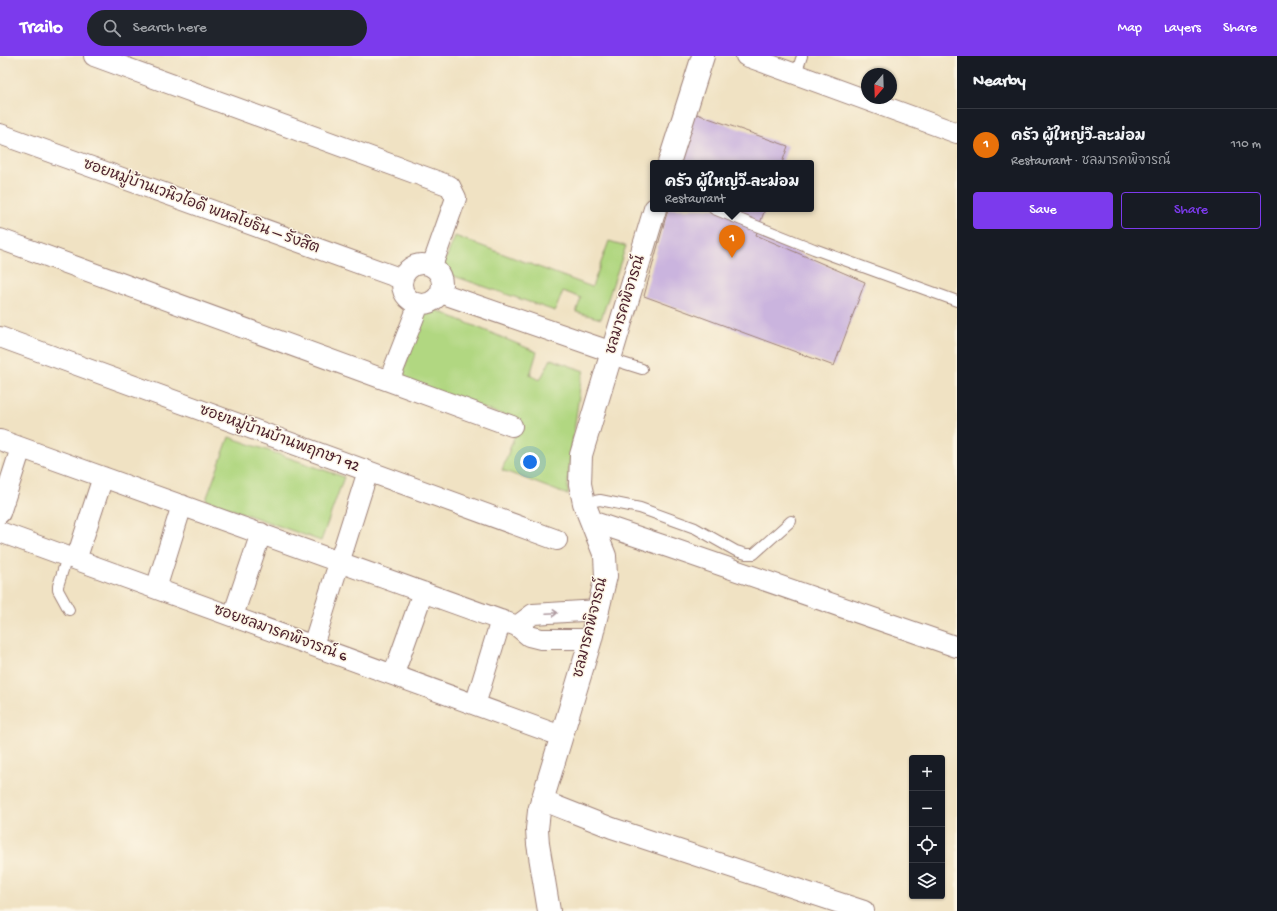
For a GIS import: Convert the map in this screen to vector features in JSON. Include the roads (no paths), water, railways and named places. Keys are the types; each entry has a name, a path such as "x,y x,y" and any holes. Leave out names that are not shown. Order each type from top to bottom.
{"street":[{"path":"94,56 450,186 456,198 432,266"},
{"path":"670,160 703,56"},
{"path":"746,56 799,65 957,133"},
{"name":"ซอยหมู่บ้านเวนิวไอดี พหลโยธิน – รังสิต","path":"0,134 402,279"},
{"name":"ชลมารคพิจารณ์","path":"549,911 538,844 537,829 539,811 541,800 591,639 606,576 605,556 588,512 580,484 581,455 654,212"},
{"path":"0,239 512,426"},
{"path":"422,263 432,266 440,273 443,286 441,293 432,302 419,304 407,298 402,286 402,279 409,268 416,264 422,263"},
{"path":"441,293 611,355"},
{"path":"389,381 419,304"},
{"name":"ซอยหมู่บ้านบ้านพฤกษา 92","path":"0,337 557,540"},
{"path":"0,440 509,623 529,636 541,638 591,639"},
{"path":"0,513 21,448"},
{"path":"316,636 368,471"},
{"path":"73,554 103,477"},
{"path":"159,579 182,505"},
{"path":"588,512 957,647"},
{"name":"ซอยชลมารคพิจารณ์ 6","path":"0,532 73,554 561,736"},
{"path":"236,607 261,533"},
{"path":"398,665 423,592"},
{"path":"478,695 509,623 533,614 599,610"},
{"path":"541,800 612,828 864,911"}],"lane":[{"path":"722,212 814,249 957,301"},
{"path":"611,355 642,369"},
{"path":"588,512 600,500 640,508 695,528 736,551 746,554 754,554 791,521"},
{"path":"69,610 58,590 58,586 73,554"}],"place":[{"name":"ครัว ผู้ใหญ่วี-ละม่อม","path":"732,258"}]}
